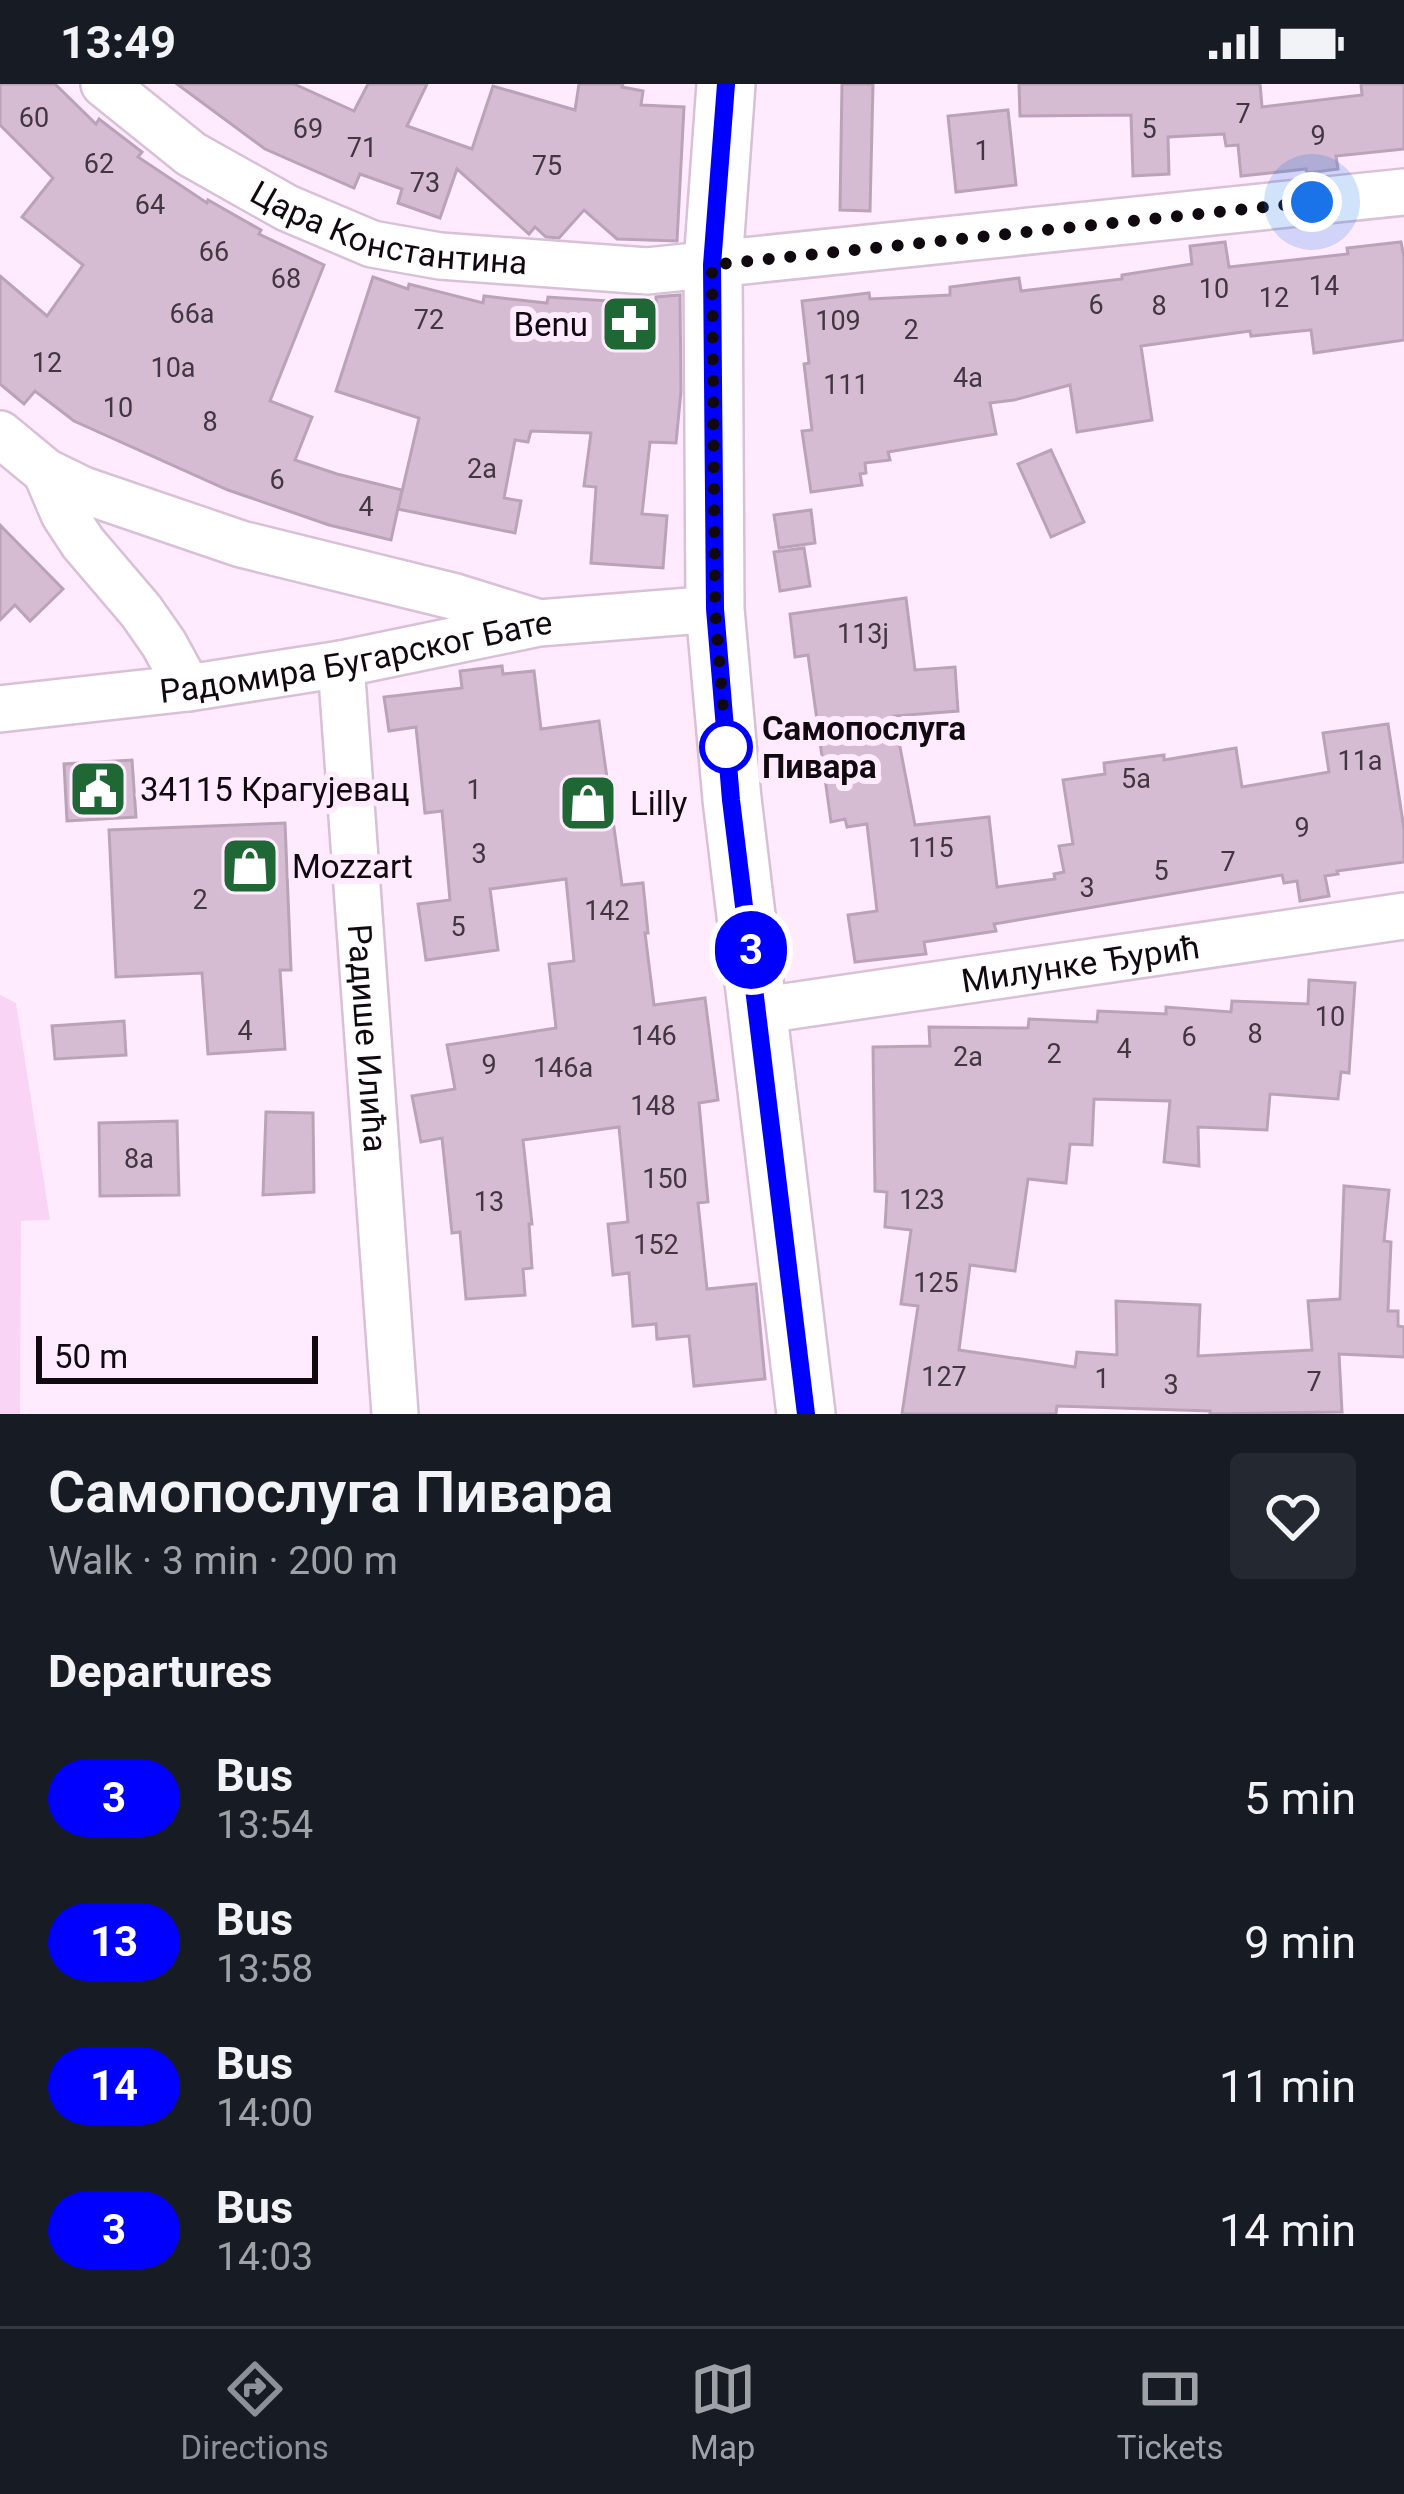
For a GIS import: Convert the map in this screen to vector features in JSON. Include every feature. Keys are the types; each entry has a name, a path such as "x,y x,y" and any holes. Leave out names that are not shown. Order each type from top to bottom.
{"street":[{"name":"Цара Константина","path":"104,84 190,154 287,208 372,244 440,256 647,271 1404,192"},
{"path":"726,84 712,265 715,609 731,800 806,1414"},
{"path":"0,434 46,472 83,490 241,544 452,596 539,623"},
{"path":"46,472 83,543 141,611 188,688"},
{"name":"Радомира Бугарског Бате","path":"0,710 341,664 539,623 715,609"},
{"name":"Радише Илића","path":"341,664 395,1414"},
{"name":"Милунке Ђурић","path":"757,1011 1404,916"}],"shaded area":[{"path":"0,995 16,1003 50,1220 21,1221 20,1414 0,1414"}],"building":[{"path":"0,84 55,84 96,124 99,119 142,152 138,157 207,203 261,230 259,234 324,265 270,401 312,417 295,460 402,490 391,540 329,525 228,490 74,421 35,391 24,404 0,384 0,276 47,316 83,265 22,217 53,178 0,125"},
{"path":"177,84 294,84 354,111 368,84 427,84 407,126 472,149 493,86 575,110 579,84 623,84 643,91 641,105 684,107 677,241 617,239 584,210 559,238 546,237 535,227 529,234 457,169 440,218 398,203 402,189 360,174 354,188 265,149"},
{"path":"842,84 873,84 870,211 840,210"},
{"path":"1019,84 1260,84 1262,107 1362,95 1361,84 1404,84 1404,149 1336,156 1338,169 1241,176 1238,145 1226,146 1224,134 1168,137 1169,174 1133,176 1131,115 1020,116"},
{"path":"1008,110 1016,185 956,192 948,116"},
{"path":"1225,242 1229,267 1348,254 1347,248 1401,242 1404,340 1314,353 1311,330 1251,336 1250,331 1141,346 1152,420 1077,432 1070,385 990,403 996,434 888,452 890,460 865,463 862,485 811,492 802,431 812,430 802,301 869,293 870,299 950,295 950,287 1019,278 1021,291 1122,279 1122,275 1192,264 1190,246"},
{"path":"373,277 408,289 409,284 483,303 484,296 547,303 548,297 656,304 656,297 680,295 676,443 650,442 642,514 667,516 663,568 591,563 596,487 584,486 591,433 531,431 528,442 515,440 504,498 521,501 515,533 398,509 419,418 336,391"},
{"path":"1051,450 1084,522 1051,537 1018,464"},
{"path":"811,510 815,543 779,548 774,515"},
{"path":"0,525 63,589 30,621 15,605 0,620"},
{"path":"804,548 810,586 780,591 774,552"},
{"path":"906,598 915,670 955,667 958,711 894,716 915,825 989,817 997,887 1055,879 1054,874 1064,872 1059,846 1073,844 1063,780 1105,774 1104,763 1164,755 1164,760 1236,748 1242,787 1329,772 1323,733 1388,724 1404,829 1404,862 1325,876 1329,896 1300,901 1297,881 1284,883 1282,875 994,924 996,931 924,942 926,954 855,962 848,915 877,911 867,824 847,827 845,819 831,822 808,655 795,657 790,614"},
{"path":"502,666 503,674 534,671 541,729 599,721 622,885 643,883 654,1005 705,998 718,1100 699,1103 708,1202 698,1203 707,1289 756,1284 765,1379 694,1386 689,1336 657,1339 656,1324 633,1326 629,1273 613,1275 608,1224 628,1222 619,1127 523,1140 532,1224 532,1268 523,1269 525,1295 466,1299 460,1232 452,1233 442,1138 421,1142 412,1096 455,1089 447,1045 556,1028 549,964 574,961 566,879 490,889 498,950 426,960 418,904 450,900 442,811 425,813 416,727 389,731 384,697 462,688 460,671"},
{"path":"132,760 136,817 67,821 64,764"},
{"path":"285,823 291,970 280,970 285,1049 208,1054 202,973 116,977 109,830"},
{"path":"1309,980 1355,983 1349,1073 1341,1072 1338,1099 1270,1094 1267,1130 1198,1127 1199,1166 1164,1162 1170,1101 1094,1099 1092,1145 1070,1144 1066,1183 1028,1179 1015,1271 970,1265 959,1350 1075,1367 1077,1352 1117,1355 1116,1301 1200,1305 1198,1356 1312,1350 1308,1301 1340,1299 1344,1186 1389,1190 1384,1241 1391,1242 1388,1311 1398,1311 1398,1326 1404,1327 1404,1357 1339,1354 1342,1412 1210,1414 1057,1406 1056,1414 902,1414 918,1306 901,1304 911,1230 885,1227 887,1192 875,1191 873,1047 930,1046 929,1027 1028,1028 1029,1019 1097,1022 1098,1011 1166,1014 1166,1007 1231,1012 1232,1001 1308,1004"},
{"path":"124,1021 126,1055 55,1059 52,1026"},
{"path":"266,1112 313,1113 314,1192 263,1195"},
{"path":"177,1121 179,1195 100,1196 99,1123"}],"bus line":[{"name":"3","path":"726,84 712,265 715,609 731,800 806,1414"}],"place":[{"name":"Benu","path":"630,324"},
{"name":"Самопослуга Пивара","path":"726,747"},
{"name":"34115 Крагујевац","path":"98,789"},
{"name":"Lilly","path":"588,803"},
{"name":"Mozzart","path":"250,866"}],"route":[{"path":"726,747 727,758 715,609 712,265 1312,202"}]}
